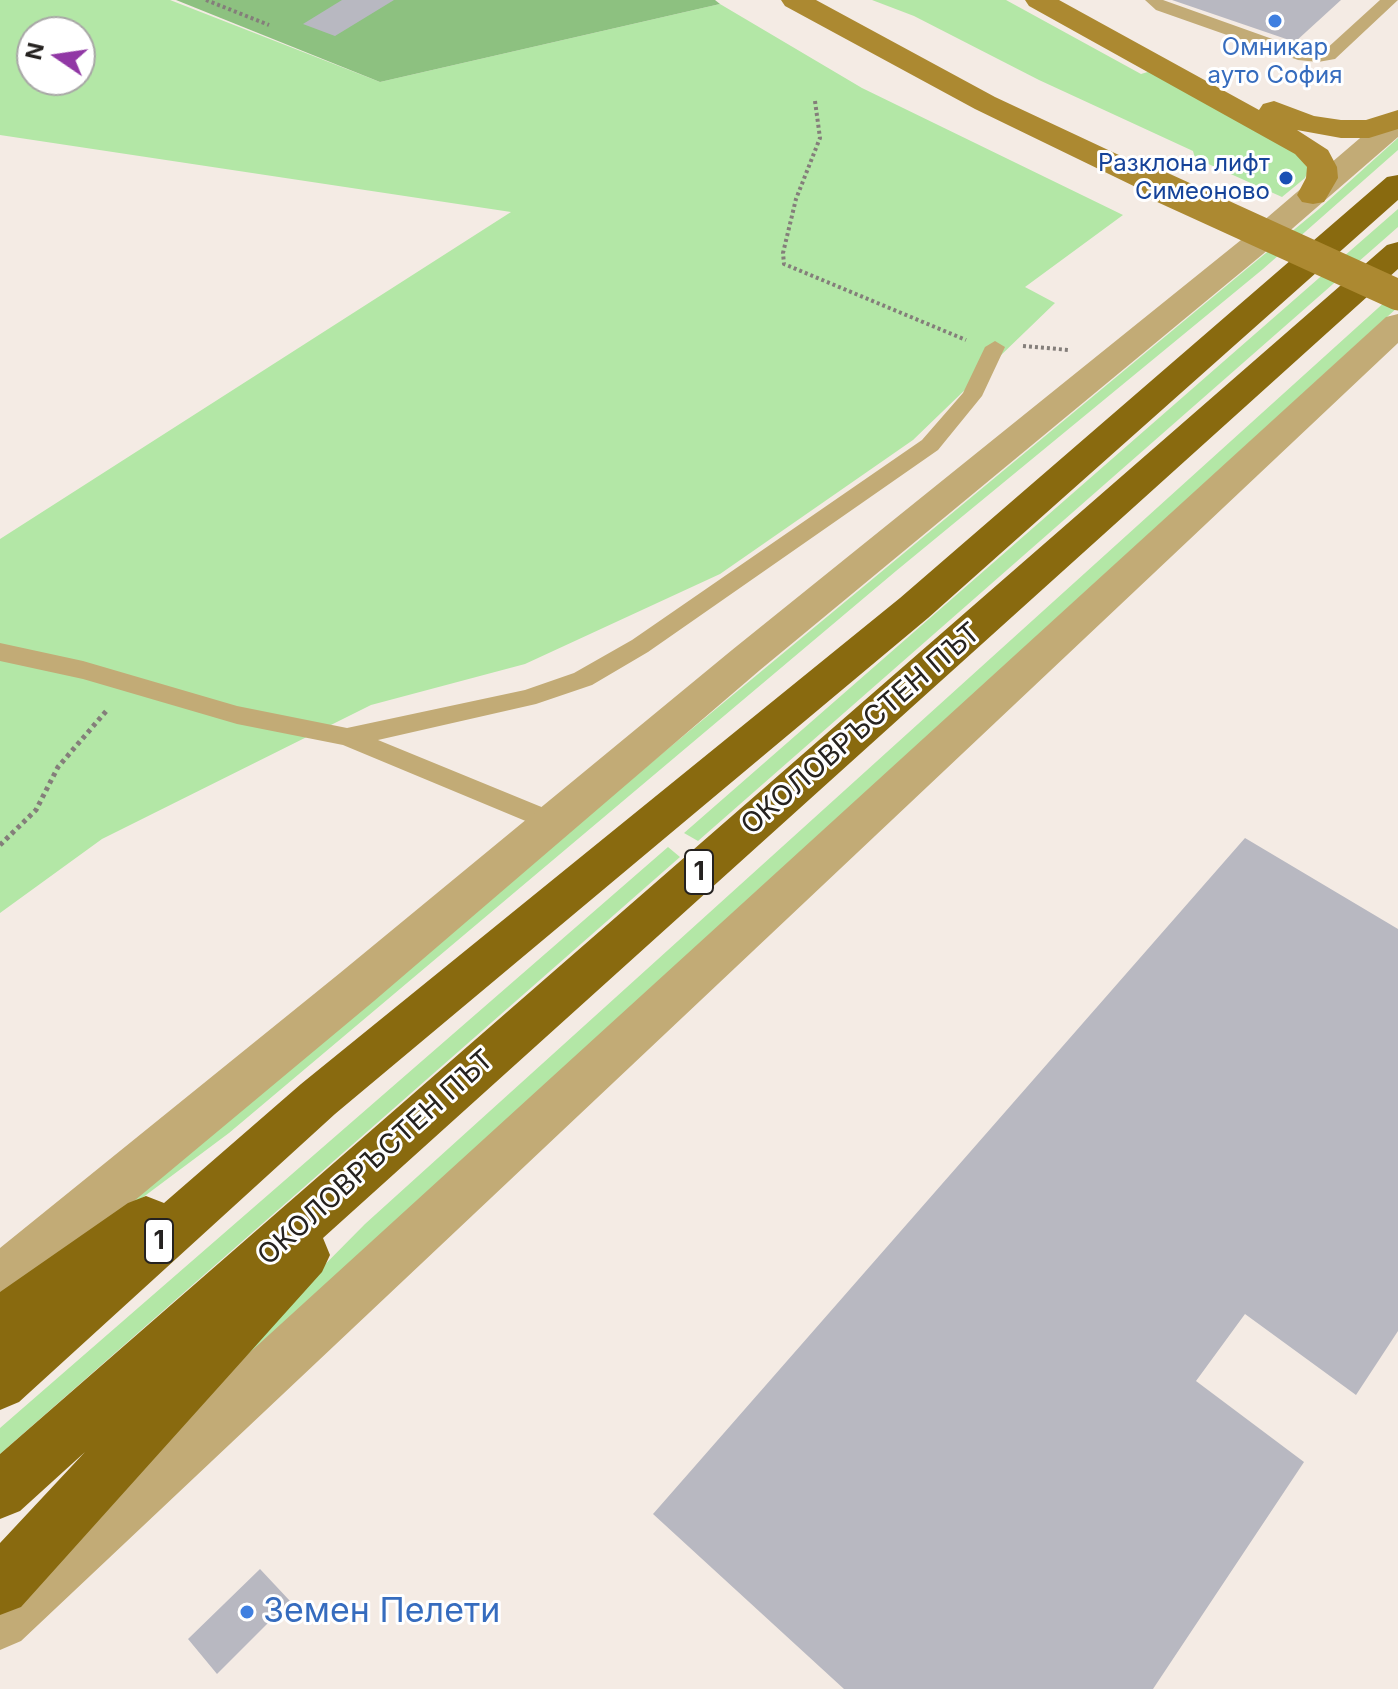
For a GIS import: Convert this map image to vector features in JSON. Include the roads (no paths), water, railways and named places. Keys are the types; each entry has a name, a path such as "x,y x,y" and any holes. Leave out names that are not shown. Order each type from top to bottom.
{"highway":[{"name":"ОКОЛОВРЪСТЕН ПЪТ","path":"0,1383 318,1099 914,608 1398,184"},
{"name":"ОКОЛОВРЪСТЕН ПЪТ","path":"0,1491 1398,252"},
{"path":"0,1586 466,1079"},
{"path":"0,1323 318,1099"}],"main road":[{"path":"795,0 985,103 1398,265"},
{"path":"845,0 1168,176 1395,324"},
{"path":"1039,0 1306,148 1317,157 1322,167 1322,178 1313,195"},
{"path":"1071,0 1290,118 1325,128 1356,130 1381,127 1398,120"}],"street":[{"path":"0,1280 1313,195 1398,120"},
{"path":"0,1620 1395,324"}],"lane":[{"path":"1153,0 1162,7 1304,56 1318,57 1329,55 1390,0"},
{"path":"347,737 527,698 583,679 640,646 930,445 972,396 995,347"},
{"path":"0,652 237,715 347,737 552,822"}],"place":[{"name":"Омникар ауто София","path":"1275,21"},
{"name":"Разклона лифт Симеоново","path":"1286,178"},
{"name":"Земен Пелети","path":"247,1612"}]}
